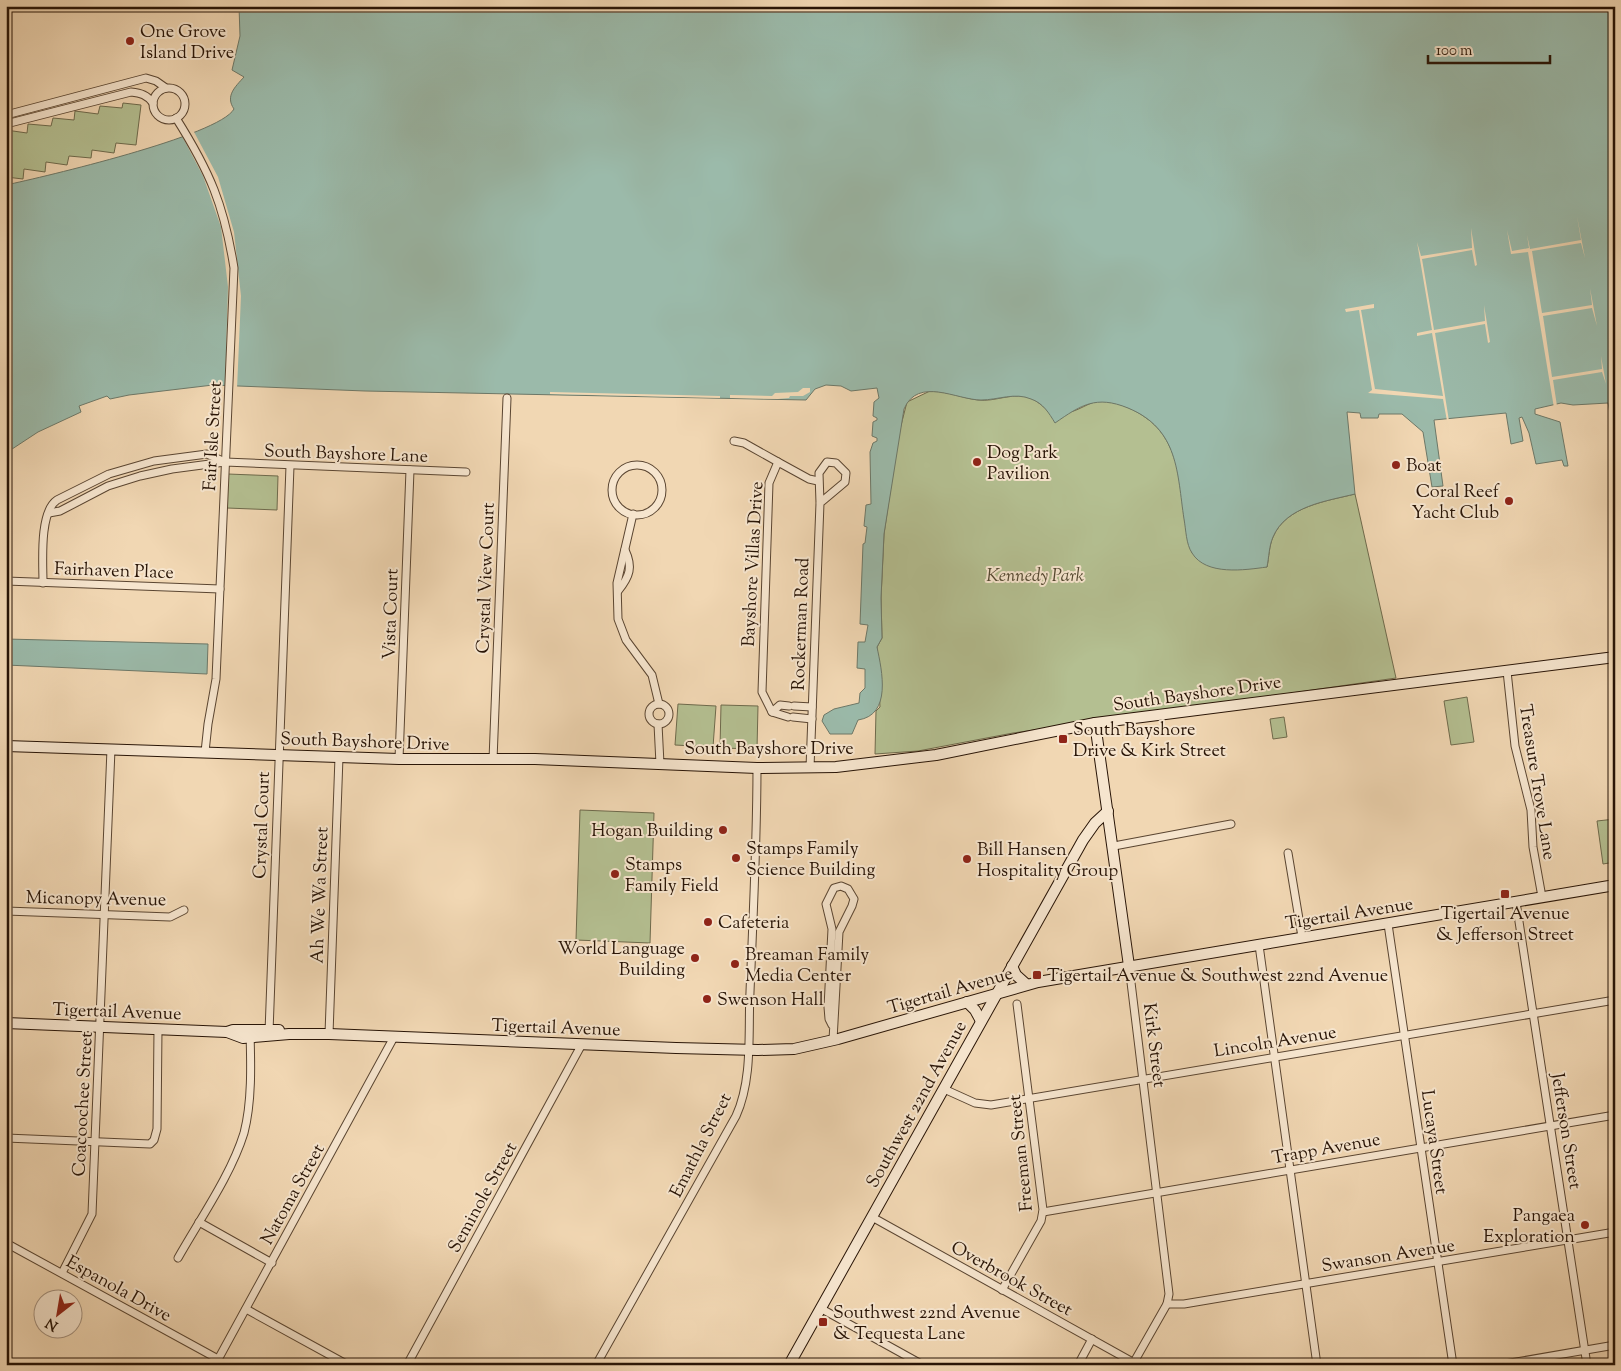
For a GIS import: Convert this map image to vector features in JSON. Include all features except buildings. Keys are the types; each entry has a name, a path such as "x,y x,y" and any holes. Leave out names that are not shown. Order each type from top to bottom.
{"street":[{"path":"6,115 146,78 156,81 166,88 180,92 185,101 183,111 171,120 156,114 153,103 148,97 131,92 6,124"},
{"path":"153,103 156,93 166,88"},
{"name":"Fair Isle Street","path":"176,118 213,182 229,238 234,268 216,686 208,724 206,752"},
{"name":"Crystal View Court","path":"493,760 507,398"},
{"path":"734,441 744,443 778,462"},
{"name":"South Bayshore Lane","path":"43,583 45,527 52,504 64,496 124,469 162,460 207,454 225,462"},
{"name":"South Bayshore Lane","path":"49,514 60,511 108,486 140,476 172,469 225,462 466,472"},
{"name":"Bayshore Villas Drive","path":"772,712 762,695 768,488 770,477 778,462 809,479 818,481"},
{"path":"818,481 820,470 827,462 836,463 846,473 843,485 820,503"},
{"path":"634,465 644,466 652,470 658,477 662,495 652,510 643,514 632,514 623,510 616,503 613,494 613,484 617,475 625,468 634,465"},
{"name":"Crystal Court","path":"269,1032 290,466"},
{"name":"Vista Court","path":"399,759 410,470"},
{"name":"Rockerman Road","path":"810,768 820,503 818,481"},
{"path":"632,514 617,582 617,611 621,631 652,676 659,704"},
{"path":"618,591 631,570 630,560 625,550"},
{"name":"Fairhaven Place","path":"6,581 220,589"},
{"name":"South Bayshore Drive","path":"6,746 399,759 810,768 898,761 964,750 1095,723 1615,657"},
{"name":"Treasure Trove Lane","path":"1507,671 1516,753 1531,810 1533,847 1542,897"},
{"path":"658,724 666,721 669,713 664,706 659,704"},
{"path":"658,724 652,720 649,714 651,708 659,704"},
{"path":"772,712 780,705 812,707"},
{"path":"772,712 791,717 812,719"},
{"name":"Kirk Street","path":"1095,723 1114,846 1169,1289 1167,1304 1136,1364"},
{"path":"658,724 660,764"},
{"name":"Coacoochee Street","path":"62,1273 92,1214 111,748"},
{"name":"Ah We Wa Street","path":"329,1034 339,757"},
{"name":"Emathla Street","path":"596,1365 736,1116 743,1093 748,1050 757,768"},
{"name":"Southwest 22nd Avenue","path":"789,1365 1087,834 1108,810"},
{"path":"1114,846 1231,824"},
{"path":"1288,853 1302,937"},
{"name":"Tigertail Avenue","path":"6,1023 227,1032 239,1037 269,1032 748,1050 796,1048 833,1040 1026,984 1615,885"},
{"path":"832,1025 829,1019 828,1007 832,929 826,904 834,888 840,886 848,889 854,899 839,932 836,1000 832,1025 833,1040"},
{"name":"Jefferson Street","path":"1516,902 1570,1241 1587,1365"},
{"name":"Micanopy Avenue","path":"6,911 170,918 184,910"},
{"name":"Lucaya Street","path":"1388,924 1453,1365"},
{"path":"1259,945 1317,1365"},
{"path":"1012,966 1016,975 1026,984"},
{"name":"Lincoln Avenue","path":"944,1089 983,1106 1615,1000"},
{"path":"966,1002 975,1010 981,1021"},
{"name":"Freeman Street","path":"1002,1290 1041,1221 1043,1212 1017,1004"},
{"path":"6,1138 145,1146 150,1144 154,1140 156,1129 158,1029"},
{"path":"178,1258 231,1164 243,1134 248,1104 250,1034"},
{"name":"Natoma Street","path":"217,1362 394,1037"},
{"name":"Seminole Street","path":"407,1365 582,1044"},
{"name":"Trapp Avenue","path":"1043,1212 1550,1124 1615,1115"},
{"name":"Overbrook Street","path":"872,1217 1136,1364"},
{"path":"198,1222 272,1263"},
{"name":"Swanson Avenue","path":"1167,1304 1184,1304 1615,1232"},
{"name":"Espanola Drive","path":"6,1243 217,1362"},
{"path":"820,1308 923,1365"},
{"path":"246,1309 348,1365"},
{"path":"1078,1365 1092,1340"},
{"path":"1498,1365 1615,1346"}],"green space":[{"path":"123,103 141,105 136,145 116,143 114,153 92,150 91,158 69,156 67,165 46,162 45,172 24,169 23,179 6,177 6,130 27,133 28,124 51,126 53,118 74,120 75,111 98,114 100,106 122,108"},
{"name":"Kennedy Park","path":"930,391 978,400 1021,396 1035,400 1048,410 1057,412 1074,411 1098,401 1103,401 1124,406 1142,415 1157,428 1168,443 1175,459 1187,535 1192,553 1267,567 1273,537 1287,518 1308,506 1355,494 1396,678 1013,733 918,751 875,754 876,711 880,707 877,647 882,638 881,598 884,534 898,437 907,402"},
{"path":"228,474 278,476 277,510 227,508"},
{"path":"1467,697 1474,742 1451,745 1444,701"},
{"path":"678,704 716,706 713,747 675,745"},
{"path":"721,705 758,706 757,749 720,748"},
{"path":"1284,717 1287,737 1273,739 1270,719"},
{"name":"Stamps Family Field","path":"580,810 654,813 650,943 576,940"},
{"path":"1615,819 1615,862 1603,864 1597,821"}],"shaded area":[{"path":"239,6 1615,6 1615,439 1608,403 1573,405 1561,403 1535,409 1535,414 1560,422 1568,466 1564,466 1562,460 1536,464 1529,433 1522,417 1519,418 1523,441 1511,444 1506,413 1434,420 1443,486 1432,487 1423,432 1402,414 1379,414 1378,418 1361,418 1360,413 1347,412 1355,494 1308,506 1287,518 1273,537 1267,567 1226,570 1207,565 1198,560 1192,553 1186,537 1177,469 1172,454 1166,440 1145,417 1117,404 1098,402 1081,407 1055,423 1042,406 1025,397 1013,396 981,400 939,392 919,394 910,399 904,409 884,534 881,598 882,638 877,647 882,679 880,701 876,710 869,716 858,720 852,734 830,734 822,721 824,715 834,709 859,703 860,693 865,688 865,669 857,668 858,642 865,642 868,625 860,624 863,544 865,543 867,527 864,526 866,505 871,504 870,452 873,443 877,441 877,438 872,436 873,422 877,420 873,416 874,402 879,398 877,388 851,391 841,386 826,385 815,389 806,400 365,391 213,385 110,399 107,396 79,406 81,412 38,432 6,453 6,185 90,165 165,143 221,120 234,109 230,100 232,92 244,77 232,70 240,36"},
{"path":"6,639 208,644 207,674 6,665"}],"pier":[{"path":"193,130 218,177 234,232 241,296 237,389 225,388 228,287 221,227 203,176 181,134"},
{"path":"1577,216 1585,258 1581,243 1532,251 1542,313 1592,305 1590,288 1597,326 1592,308 1543,316 1552,377 1602,369 1601,356 1606,384 1602,372 1553,380 1557,406 1554,408 1528,252 1511,254 1507,230 1512,251 1529,248 1527,235 1530,249 1581,240"},
{"path":"1471,228 1477,265 1475,266 1472,250 1422,259 1434,330 1485,321 1484,305 1490,342 1488,343 1485,324 1435,333 1449,421 1447,421 1443,399 1368,393 1372,390 1359,310 1346,312 1345,309 1374,304 1374,308 1361,310 1375,389 1443,396 1432,333 1417,336 1417,333 1432,330 1417,242 1421,256 1472,248"},
{"path":"803,388 810,388 810,392 803,396 790,396 789,398 778,399 730,398 730,395 772,396 775,393 798,392"},
{"path":"550,392 720,396 720,398 550,394"}],"place":[{"name":"One Grove Island Drive","path":"130,41"},
{"name":"Dog Park Pavilion","path":"977,462"},
{"name":"Boat","path":"1396,465"},
{"name":"Coral Reef Yacht Club","path":"1509,501"},
{"name":"South Bayshore Drive & Kirk Street","path":"1063,739"},
{"name":"Hogan Building","path":"723,830"},
{"name":"Stamps Family Science Building","path":"736,858"},
{"name":"Bill Hansen Hospitality Group","path":"967,859"},
{"name":"Stamps Family Field","path":"615,874"},
{"name":"Tigertail Avenue & Jefferson Street","path":"1505,894"},
{"name":"Cafeteria","path":"708,922"},
{"name":"World Language Building","path":"695,958"},
{"name":"Breaman Family Media Center","path":"735,964"},
{"name":"Tigertail Avenue & Southwest 22nd Avenue","path":"1037,975"},
{"name":"Swenson Hall","path":"707,999"},
{"name":"Pangaea Exploration","path":"1585,1225"},
{"name":"Southwest 22nd Avenue & Tequesta Lane","path":"823,1322"}]}
